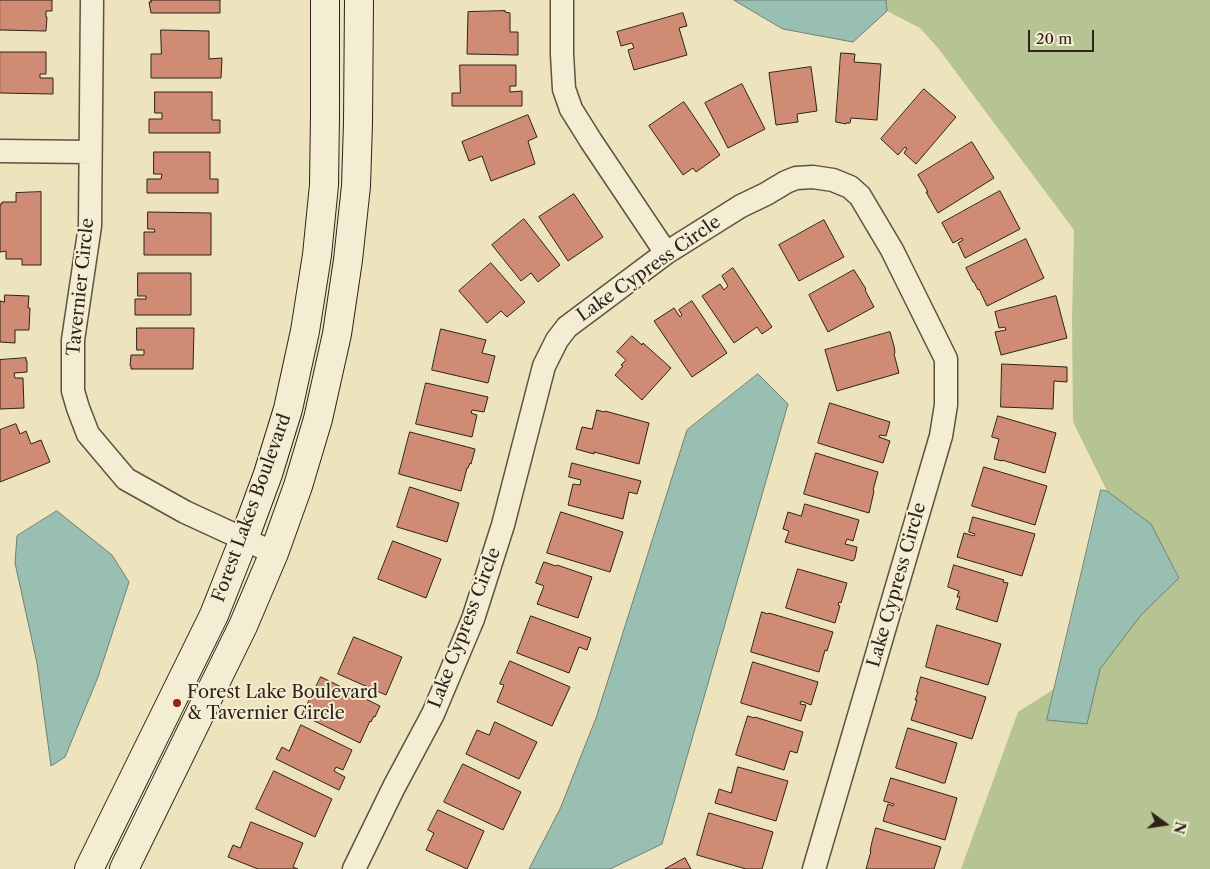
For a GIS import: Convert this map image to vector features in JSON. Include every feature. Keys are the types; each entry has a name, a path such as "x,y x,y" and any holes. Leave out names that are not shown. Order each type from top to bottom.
{"main road":[{"name":"Forest Lakes Boulevard","path":"89,869 214,615 268,474 288,410 305,330 317,255 324,185 326,116 325,0"},
{"name":"Forest Lakes Boulevard","path":"124,869 242,626 274,553 298,486 318,420 337,334 356,186 358,0"}],"street":[{"name":"Tavernier Circle","path":"92,0 90,226 73,340 73,391 88,434 126,479 186,512 274,553"},
{"path":"562,0 564,89 571,109 666,253"},
{"path":"0,151 90,152"},
{"name":"Lake Cypress Circle","path":"354,869 390,795 433,714 472,619 503,525 544,366 557,340 568,327 666,253 741,206 786,182 796,178 813,177 833,180 850,187 860,196 892,250 946,359 946,405 941,436 814,869"}],"green space":[{"path":"886,0 1210,0 1210,869 961,869 1018,712 1054,689 1047,720 1087,724 1100,669 1141,615 1179,577 1151,524 1107,491 1073,422 1072,319 1074,230 938,48 920,28 887,11"}],"water":[{"path":"734,0 886,0 887,11 853,42 783,29"},
{"path":"758,374 788,404 662,844 610,869 529,869 560,809 596,718 687,430"},
{"path":"1101,490 1107,491 1151,524 1179,578 1141,615 1100,669 1087,724 1047,720"},
{"path":"57,511 112,555 129,582 98,677 65,757 51,766 37,663 15,563 17,536"}],"building":[{"path":"0,0 52,0 52,11 46,11 46,31 0,30"},
{"path":"151,0 220,0 220,13 151,13 149,2"},
{"path":"505,11 510,13 510,32 518,32 518,55 467,54 468,12"},
{"path":"683,13 687,26 679,28 687,55 634,70 628,50 634,48 632,43 621,46 617,32"},
{"path":"161,30 209,31 209,59 222,58 221,78 151,78 151,54 161,54"},
{"path":"0,52 46,52 46,74 40,74 40,78 53,78 53,94 0,93"},
{"path":"841,53 855,54 854,62 881,64 877,120 851,118 850,123 836,122"},
{"path":"460,65 516,65 516,86 510,86 510,92 522,91 522,106 452,106 452,93 460,93"},
{"path":"811,67 817,111 797,114 798,122 776,125 769,73"},
{"path":"742,84 765,129 728,148 705,103"},
{"path":"924,89 956,117 916,164 904,153 907,148 905,147 898,155 881,139"},
{"path":"155,92 212,92 212,120 220,120 220,133 149,133 149,119 162,119 162,113 155,113"},
{"path":"684,102 720,155 696,172 693,168 683,175 649,126"},
{"path":"528,115 537,137 528,141 535,164 491,181 482,156 469,161 462,142"},
{"path":"972,142 994,178 938,213 918,175"},
{"path":"154,152 210,152 210,179 218,179 218,193 147,193 147,179 161,179 162,174 154,174"},
{"path":"1000,191 1020,229 965,258 958,243 963,240 962,238 953,243 942,223"},
{"path":"41,192 41,265 22,265 22,259 6,259 6,251 0,252 0,204 2,202 16,202 16,193"},
{"path":"574,194 603,237 568,261 539,217"},
{"path":"148,212 211,213 211,255 144,255 144,232 155,232 154,229 148,229"},
{"path":"524,219 560,265 538,282 531,273 521,281 492,245"},
{"path":"824,220 844,257 799,281 779,245"},
{"path":"1026,239 1044,278 987,306 966,268"},
{"path":"491,263 525,302 507,317 501,311 487,323 459,291"},
{"path":"733,268 772,327 762,334 757,327 734,343 702,296 720,284 724,290 728,286 722,276"},
{"path":"854,270 866,289 874,307 828,332 809,295"},
{"path":"138,273 191,273 191,315 135,315 135,299 146,299 146,296 138,296"},
{"path":"5,295 29,296 29,330 15,330 15,343 0,342 0,301 4,302"},
{"path":"1056,296 1067,338 1001,355 995,332 1006,330 1005,327 999,328 995,312"},
{"path":"692,301 727,353 692,377 654,321 674,308 680,317 682,315 679,310"},
{"path":"137,328 194,328 193,369 131,369 131,355 144,355 144,350 137,350"},
{"path":"441,329 486,340 482,353 495,356 488,383 432,370"},
{"path":"890,332 899,373 837,391 825,350"},
{"path":"632,336 642,345 643,343 671,368 642,400 615,375 626,360 617,352"},
{"path":"26,358 27,372 14,373 15,378 23,378 24,408 0,409 0,360"},
{"path":"1002,364 1067,367 1067,382 1054,381 1053,409 1001,407"},
{"path":"426,383 488,397 484,412 472,410 471,413 477,415 472,437 416,424"},
{"path":"830,403 890,422 886,436 880,435 879,437 890,441 883,463 818,443"},
{"path":"597,410 649,423 639,464 576,449 582,427 592,429"},
{"path":"998,416 1056,433 1045,473 994,459 999,439 992,437"},
{"path":"16,424 20,434 26,431 31,444 41,440 50,462 0,482 0,430"},
{"path":"410,432 475,449 471,464 467,468 461,491 399,474"},
{"path":"816,453 878,472 869,513 804,494"},
{"path":"572,463 641,481 637,494 629,492 623,519 568,505 573,484 580,485 581,480 569,477"},
{"path":"984,467 1047,486 1035,525 972,506"},
{"path":"410,487 459,503 447,542 397,527"},
{"path":"805,504 859,520 853,541 847,539 845,544 857,547 853,561 785,542 789,531 783,529 788,512 801,516"},
{"path":"561,512 623,532 610,572 547,553"},
{"path":"973,517 1035,534 1022,576 957,557 964,533 974,536 975,534 969,532"},
{"path":"393,541 441,559 426,598 378,579"},
{"path":"544,562 592,577 578,618 537,604 544,586 536,583"},
{"path":"954,565 1004,580 1003,582 1008,583 997,622 956,609 960,597 957,597 959,591 948,587"},
{"path":"798,569 847,583 841,603 839,602 838,605 840,606 835,623 786,608"},
{"path":"762,612 833,632 827,651 825,650 819,672 751,652"},
{"path":"531,616 591,638 587,650 579,647 569,673 517,653"},
{"path":"937,625 1001,644 988,685 926,667"},
{"path":"354,637 402,657 386,695 338,674"},
{"path":"510,661 570,687 552,726 497,702 504,685 500,684"},
{"path":"753,662 818,682 811,705 801,701 800,704 806,705 801,721 741,703"},
{"path":"321,677 380,706 375,717 370,721 360,743 302,715"},
{"path":"921,677 986,697 972,739 911,720"},
{"path":"748,716 803,732 797,753 790,751 784,770 736,755"},
{"path":"495,722 537,742 519,779 466,754 477,730 489,735"},
{"path":"301,725 352,750 343,770 336,767 334,771 345,777 339,790 276,759 282,747 289,751"},
{"path":"908,728 957,743 945,783 896,768"},
{"path":"463,764 521,792 503,830 444,802"},
{"path":"738,767 788,781 776,821 715,803 719,789 731,793"},
{"path":"274,771 332,799 315,837 256,809"},
{"path":"891,778 957,798 945,840 883,821 888,804 893,806 894,804 884,801"},
{"path":"438,810 484,831 467,869 426,850 434,833 428,830"},
{"path":"709,813 773,832 762,869 746,869 697,855"},
{"path":"251,822 303,843 293,867 298,869 258,869 228,857 233,845 240,848"},
{"path":"876,828 941,847 934,869 866,869"},
{"path":"685,858 691,869 665,869"}],"place":[{"name":"Forest Lake Boulevard & Tavernier Circle","path":"177,703"}]}
